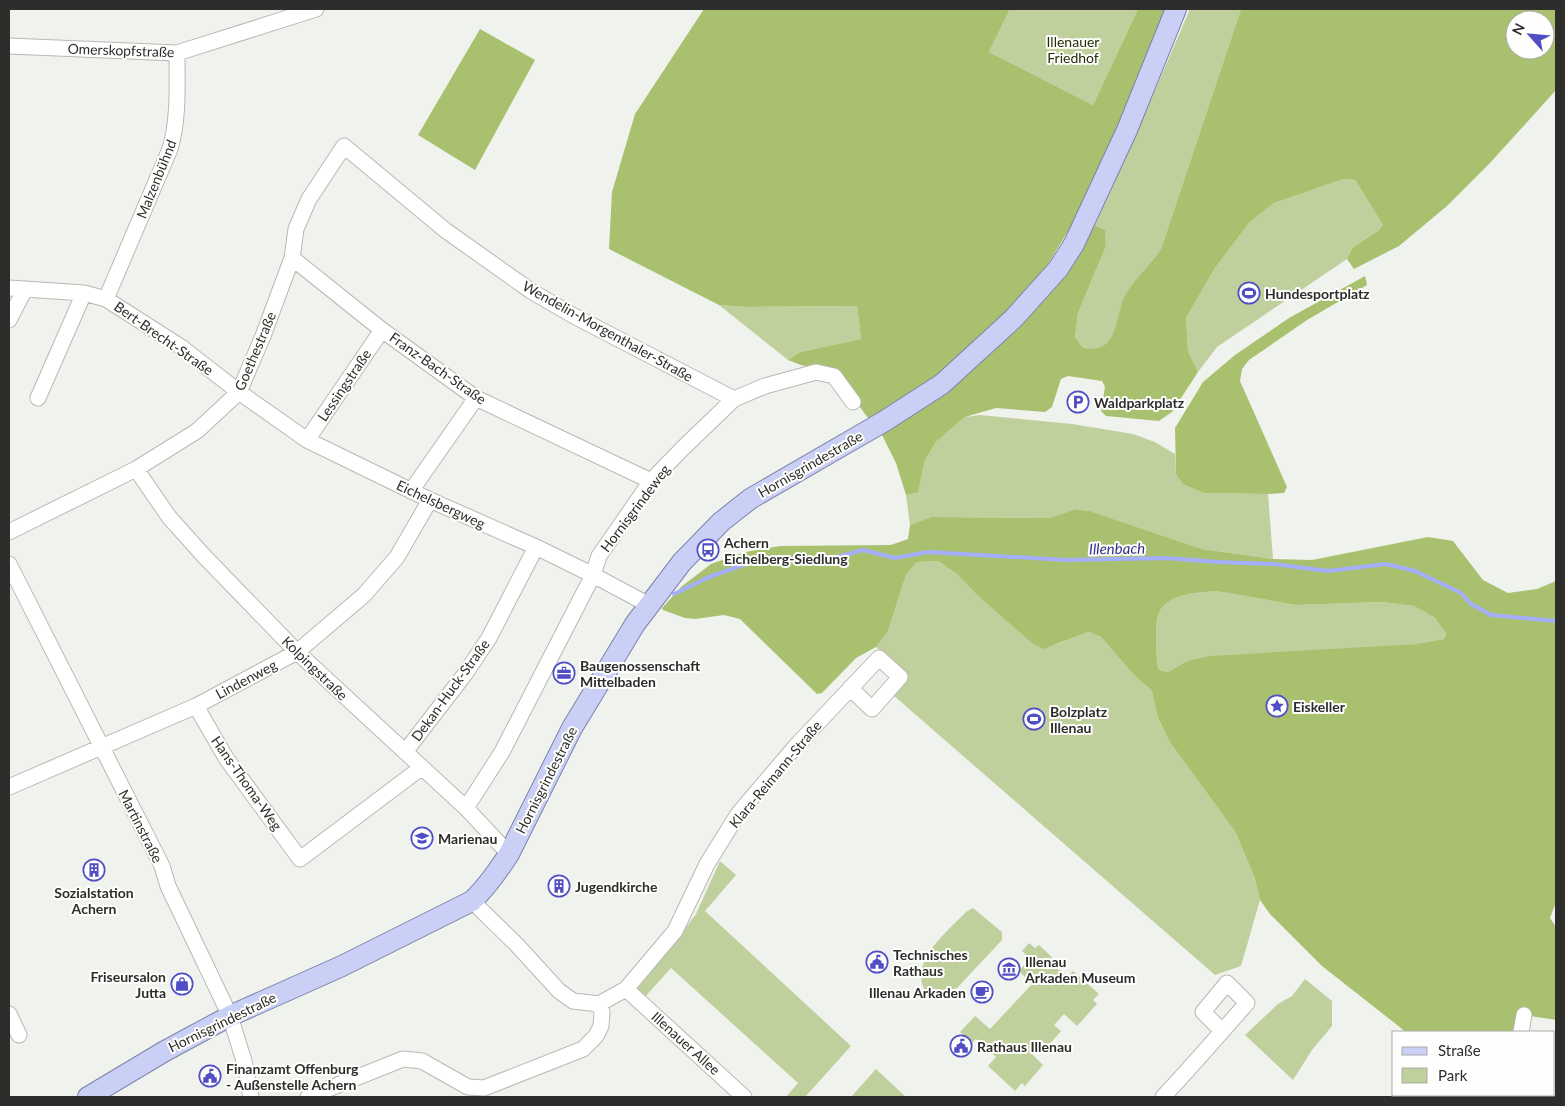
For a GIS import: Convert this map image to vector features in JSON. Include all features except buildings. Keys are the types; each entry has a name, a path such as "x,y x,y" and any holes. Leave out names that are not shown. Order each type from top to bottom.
{"main road":[{"name":"Hornisgrindestraße","path":"88,1097 165,1051 230,1016 342,966 472,901 498,871 509,854 572,728 635,624 682,562 721,522 750,498 883,422 942,384 1014,318 1058,269 1074,244 1127,130 1176,9"}],"street":[{"name":"Omerskopfstraße","path":"9,46 177,53 316,9"},
{"name":"Malzenbühnd","path":"106,299 174,136 177,109 177,53"},
{"name":"Goethestraße","path":"9,532 136,469 197,431 239,392 263,336 292,258 296,229 309,199 344,146"},
{"name":"Wendelin-Morgenthaler-Straße","path":"344,146 445,230 531,291 574,316 734,399"},
{"name":"Franz-Bach-Straße","path":"292,258 382,330 476,398 651,482"},
{"name":"Bert-Brecht-Straße","path":"9,288 84,293 106,299 181,347 239,392"},
{"path":"9,320 25,289"},
{"path":"38,398 84,293"},
{"name":"Lessingstraße","path":"307,440 382,330"},
{"name":"Hornisgrindeweg","path":"466,808 502,752 593,574 598,556 651,482 683,448 734,399 765,386 816,372 834,376 853,402"},
{"name":"Eichelsbergweg","path":"239,392 307,440 430,500 593,574 649,605"},
{"path":"411,491 476,398"},
{"name":"Kolpingstraße","path":"136,469 169,516 203,555 297,652 466,808 509,854"},
{"name":"Lindenweg","path":"9,787 196,706 297,652 364,596 397,557 430,500"},
{"name":"Dekan-Huck-Straße","path":"405,752 465,674 489,638 536,547"},
{"name":"Martinstraße","path":"9,564 162,866 168,886 230,1016 244,1061 251,1097"},
{"name":"Klara-Reimann-Straße","path":"599,1004 626,989 675,932 707,864 738,814 795,747 850,688"},
{"name":"Hans-Thoma-Weg","path":"196,706 226,758 300,859 421,768"},
{"path":"308,1097 403,1059 422,1061 468,1087 484,1088 583,1049 596,1036 601,1026 602,1012 599,1004 573,1001 559,991 472,901"},
{"name":"Illenauer Allee","path":"626,989 744,1097"},
{"path":"9,1014 19,1035"},
{"path":"1521,1031 1524,1014"},
{"path":"1163,1097 1222,1031"}],"green space":[{"path":"704,9 1010,9 989,52 1093,105 1138,9 1167,9 1115,138 1078,215 1021,303 946,371 907,398 868,418 834,372 801,365 788,360 800,352 861,339 857,306 747,307 719,305 609,249 612,192 635,114"},
{"name":"Illenauer Friedhof","path":"1010,9 1138,9 1093,105 989,52"},
{"path":"1190,9 1241,9 1161,249 1127,292 1110,340 1104,346 1096,349 1083,348 1075,337 1078,313 1106,246 1105,230 1095,225"},
{"path":"1241,9 1556,9 1556,90 1490,163 1447,206 1399,246 1354,269 1347,259 1352,248 1379,230 1383,225 1355,180 1344,179 1274,203 1249,223 1215,268 1186,318 1188,351 1198,372 1172,412 1159,421 1106,416 1101,411 1105,387 1102,381 1068,376 1061,379 1052,407 1045,412 996,408 965,417 936,442 925,460 918,492 906,495 896,463 880,431 963,377 1019,328 1044,300 1095,225 1105,230 1106,246 1078,313 1075,337 1083,348 1096,348 1104,345 1110,339 1127,292 1161,249"},
{"path":"480,29 535,60 475,170 418,135"},
{"name":"Hundesportplatz","path":"1344,179 1355,180 1383,225 1379,230 1352,248 1347,259 1217,347 1198,372 1188,351 1186,318 1215,268 1249,223 1274,203"},
{"path":"1365,276 1367,285 1307,320 1249,360 1242,369 1240,381 1287,487 1284,493 1204,493 1183,484 1176,474 1175,428 1203,382 1235,355 1289,318"},
{"path":"719,305 747,307 857,306 861,339 800,352 788,360"},
{"path":"980,415 1072,424 1133,434 1155,442 1175,454 1176,474 1204,493 1268,494 1273,559 1202,549 1090,511 1076,509 1049,518 931,517 910,525 906,495 918,491 925,460 936,442 965,417"},
{"path":"1076,509 1090,511 1202,549 1273,559 1312,560 1428,537 1453,541 1483,580 1508,593 1537,589 1556,581 1556,902 1550,918 1556,927 1556,1020 1524,1015 1521,1031 1405,1031 1322,966 1270,914 1260,900 1255,879 1236,833 1169,741 1157,715 1152,691 1134,675 1101,637 1089,632 1043,649 1032,643 974,592 957,574 938,561 917,562 906,575 888,631 876,647 856,658 822,693 817,694 740,619 724,615 695,619 685,618 662,608 681,587 711,564 745,552 780,546 891,545 908,539 910,525 931,517 1049,518","holes":["1216,591 1296,605 1382,602 1414,606 1435,618 1446,633 1444,639 1416,644 1210,656 1187,661 1168,672 1159,670 1157,664 1157,618 1163,606 1169,601 1184,595"]},
{"path":"938,561 957,574 974,592 1055,645 1089,632 1101,637 1134,675 1152,691 1157,715 1169,741 1236,833 1255,879 1260,900 1241,966 1215,975 893,695 909,676 876,647 888,631 906,575 917,562"},
{"path":"1216,591 1296,605 1382,602 1414,606 1435,618 1446,632 1444,639 1416,644 1187,661 1168,672 1159,670 1156,638 1157,618 1163,606 1169,601 1184,595"},
{"path":"720,861 736,875 705,911 851,1046 805,1097 786,1097 798,1083 671,968 644,998 636,990 696,914"},
{"path":"973,908 1002,932 1002,940 957,988 935,995 925,991 921,980 926,958 940,938 966,912"},
{"path":"1029,943 1035,948 1039,945 1052,957 1049,961 1067,977 1073,971 1099,994 1093,1000 1097,1004 1077,1026 1064,1014 1054,1025 1061,1031 1048,1046 1041,1040 1030,1052 1043,1065 1025,1086 1022,1083 1015,1091 988,1066 996,1057 976,1039 972,1043 960,1032 975,1016 990,1029 1032,984 1019,971 1030,959 1022,951"},
{"path":"1305,979 1332,1001 1332,1026 1312,1050 1293,1080 1245,1035 1278,1004 1292,996"},
{"path":"876,1069 906,1097 851,1097"}],"waterway":[{"name":"Illenbach","path":"674,594 709,577 766,557 826,560 863,550 895,558 928,552 1066,560 1166,558 1273,564 1328,571 1386,564 1415,571 1461,593 1471,604 1491,615 1556,621"}],"place":[{"name":"Hundesportplatz","path":"1249,293"},
{"name":"Waldparkplatz","path":"1078,402"},
{"name":"Achern Eichelberg-Siedlung","path":"708,550"},
{"name":"Baugenossenschaft Mittelbaden","path":"564,673"},
{"name":"Eiskeller","path":"1277,706"},
{"name":"Bolzplatz Illenau","path":"1034,719"},
{"name":"Marienau","path":"422,838"},
{"name":"Sozialstation Achern","path":"94,870"},
{"name":"Jugendkirche","path":"559,886"},
{"name":"Technisches Rathaus","path":"877,962"},
{"name":"Illenau Arkaden Museum","path":"1009,969"},
{"name":"Friseursalon Jutta","path":"182,984"},
{"name":"Illenau Arkaden","path":"982,992"},
{"name":"Rathaus Illenau","path":"961,1046"},
{"name":"Finanzamt Offenburg - Außenstelle Achern","path":"210,1076"}]}
